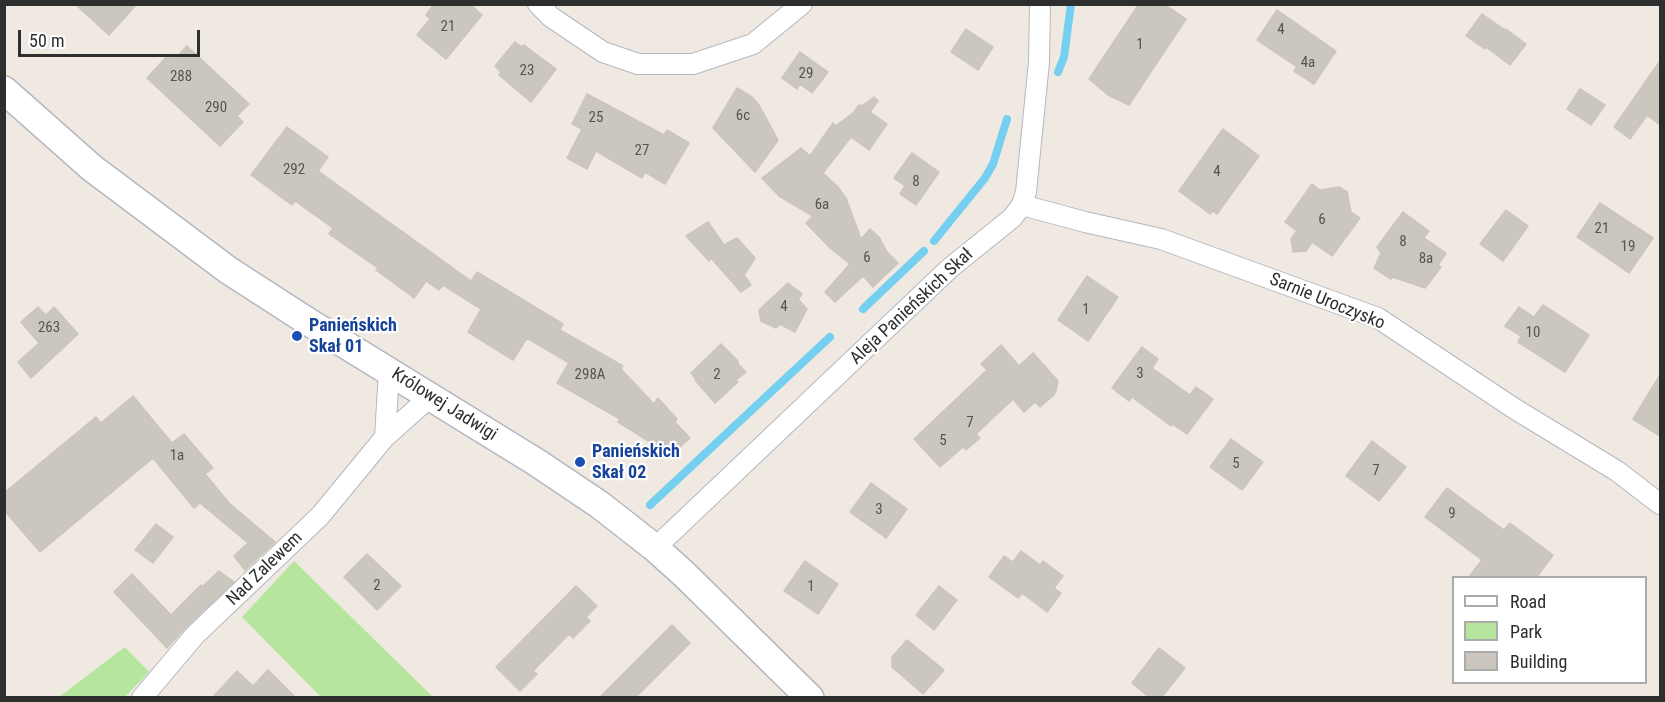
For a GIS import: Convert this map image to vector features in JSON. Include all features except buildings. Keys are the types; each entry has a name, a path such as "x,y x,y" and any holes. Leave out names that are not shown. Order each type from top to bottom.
{"street":[{"path":"538,4 550,16 603,52 638,64 693,64 753,44 802,4"},
{"path":"1022,205 1026,192 1040,62 1040,4"},
{"name":"Królowej Jadwigi","path":"4,90 92,168 185,239 259,290 536,462 600,505 655,548 810,698"},
{"name":"Sarnie Uroczysko","path":"1022,205 1161,239 1378,318 1515,409 1617,471 1660,504"},
{"name":"Aleja Panieńskich Skał","path":"655,548 950,268 1012,218 1022,205"},
{"path":"385,437 389,371"},
{"name":"Nad Zalewem","path":"142,698 195,635 320,516 385,437 430,396"}],"green space":[{"path":"294,561 433,697 321,697 242,617"},
{"path":"125,647 149,672 125,697 59,697"}],"waterway":[{"path":"1058,72 1064,57 1071,4"},
{"path":"934,241 985,178 993,164 1007,119"},
{"path":"863,309 924,251"},
{"path":"650,505 830,337"}],"place":[{"name":"Panieńskich Skał 01","path":"297,336"},
{"name":"Panieńskich Skał 02","path":"580,462"}]}
